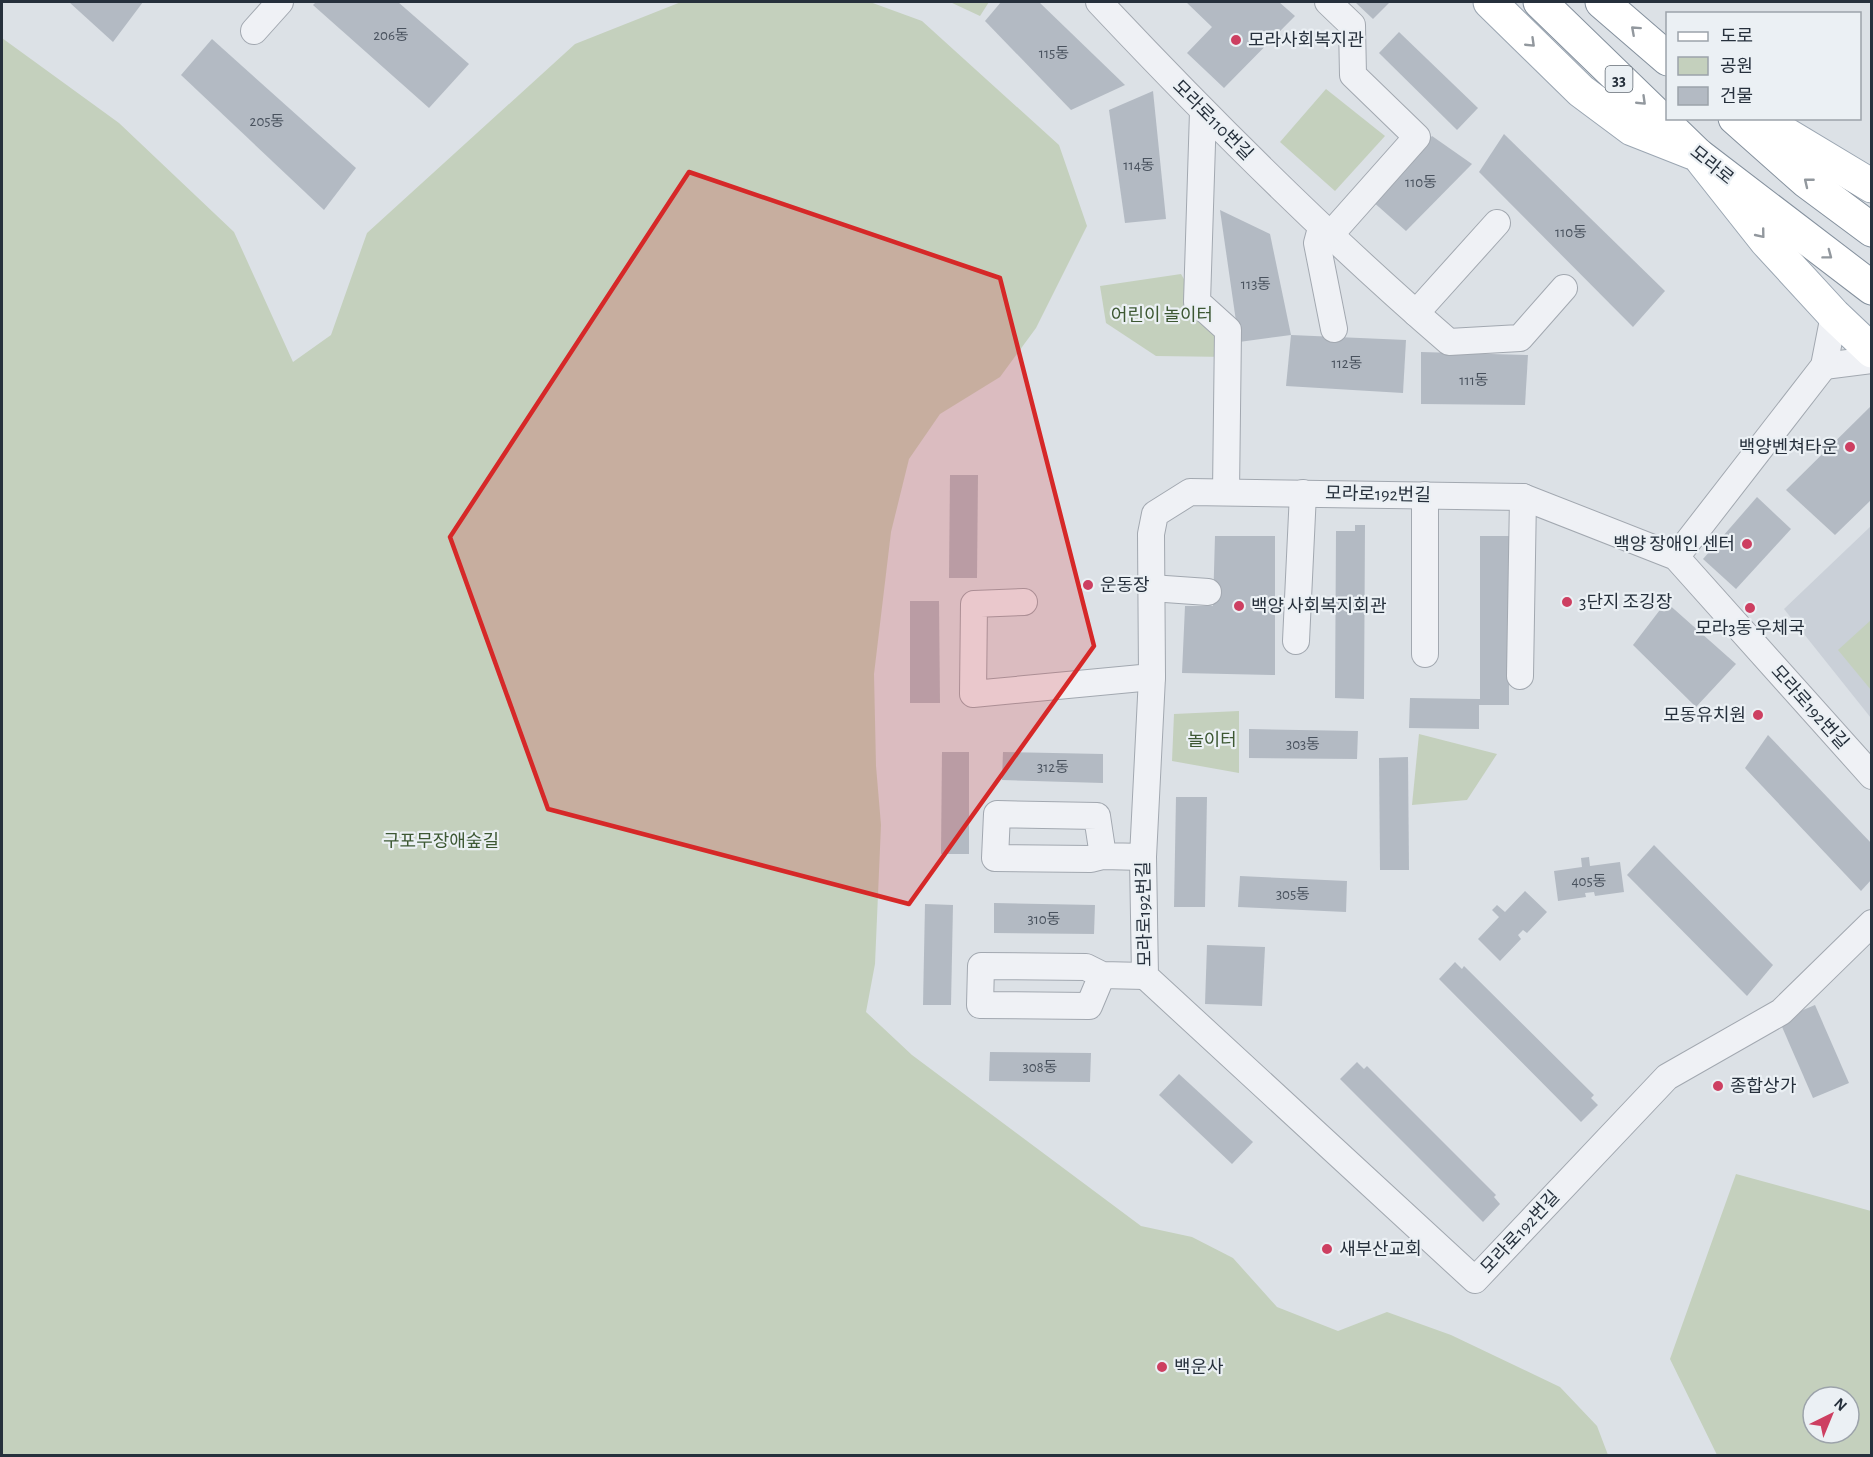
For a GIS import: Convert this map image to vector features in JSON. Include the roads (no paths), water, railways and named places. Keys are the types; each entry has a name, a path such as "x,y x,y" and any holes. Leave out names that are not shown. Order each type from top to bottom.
{"main road":[{"path":"1490,2 1581,91 1632,129 1698,155 1766,241 1834,315 1872,351"},
{"name":"모라로","path":"1540,2 1698,155 1872,288"},
{"path":"1603,2 1666,57"},
{"path":"1737,120 1806,182 1872,230"},
{"path":"1762,120 1872,186"}],"street":[{"path":"254,31 280,2"},
{"name":"모라로110번길","path":"1099,2 1203,112 1325,231 1449,342 1520,338 1564,288"},
{"path":"1328,2 1352,25 1353,75 1417,137 1325,231 1317,243 1334,329"},
{"path":"1203,112 1197,302 1228,330 1226,492"},
{"path":"1416,313 1497,223"},
{"path":"1676,557 1824,366 1834,315"},
{"path":"1824,366 1872,360"},
{"name":"모라로192번길","path":"1872,776 1676,557 1523,497 1190,492 1155,514 1151,534 1152,677 1143,857 1145,976 1475,1280 1667,1077 1781,1012 1872,923"},
{"path":"1296,641 1303,493"},
{"path":"1425,495 1425,654"},
{"path":"1520,676 1523,497"},
{"path":"1151,588 1208,592"},
{"path":"1024,602 974,604 973,694 1152,677"},
{"path":"1103,856 1143,857"},
{"path":"1102,975 1145,976"}],"place":[{"name":"모라사회복지관","path":"1236,40"},
{"name":"백양벤쳐타운","path":"1850,447"},
{"name":"백양 장애인 센터","path":"1747,544"},
{"name":"운동장","path":"1088,585"},
{"name":"3단지 조깅장","path":"1567,602"},
{"name":"백양 사회복지회관","path":"1239,606"},
{"name":"모라3동 우체국","path":"1750,608"},
{"name":"모동유치원","path":"1758,715"},
{"name":"종합상가","path":"1718,1086"},
{"name":"새부산교회","path":"1327,1249"},
{"name":"백운사","path":"1162,1367"}],"park label":[{"name":"어린이 놀이터","path":"1162,315"},
{"name":"놀이터","path":"1212,740"},
{"name":"구포무장애숲길","path":"441,841"}]}
